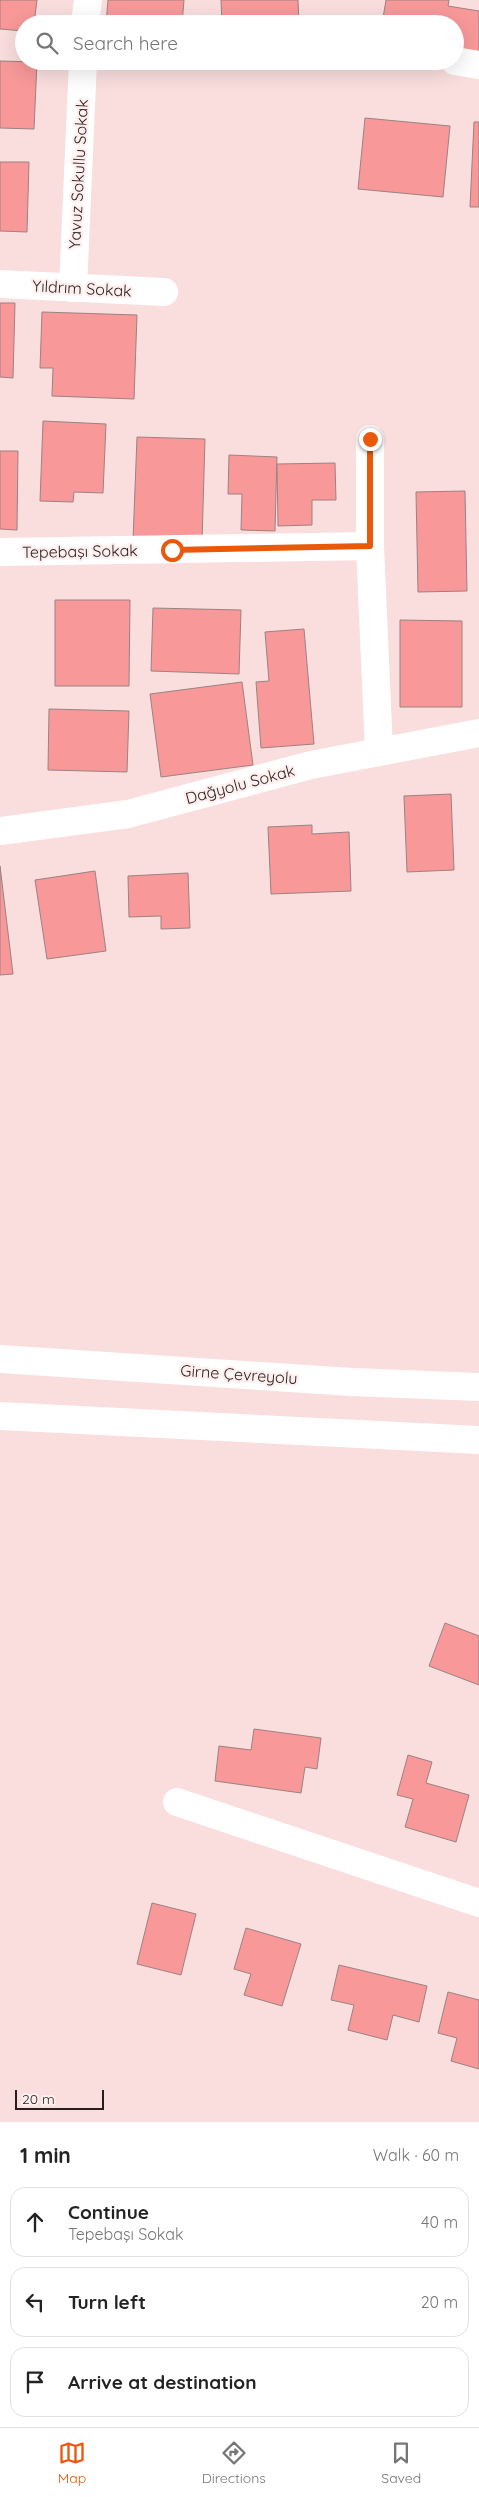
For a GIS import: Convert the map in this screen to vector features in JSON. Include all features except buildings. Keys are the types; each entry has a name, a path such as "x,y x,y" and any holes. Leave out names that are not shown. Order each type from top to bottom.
{"main road":[{"path":"464,62 479,64"},
{"name":"Yavuz Sokullu Sokak","path":"72,288 83,70"},
{"name":"Yıldrım Sokak","path":"0,284 164,292"},
{"path":"370,439 370,546 379,750"},
{"name":"Tepebaşı Sokak","path":"0,552 370,546"},
{"name":"Dağyolu Sokak","path":"0,831 128,814 311,765 379,750 479,733"},
{"name":"Girne Çevreyolu","path":"0,1360 352,1382 479,1387"},
{"path":"0,1416 479,1440"},
{"path":"177,1802 479,1903"}],"route":[{"path":"172,550 370,546 370,439"}]}
